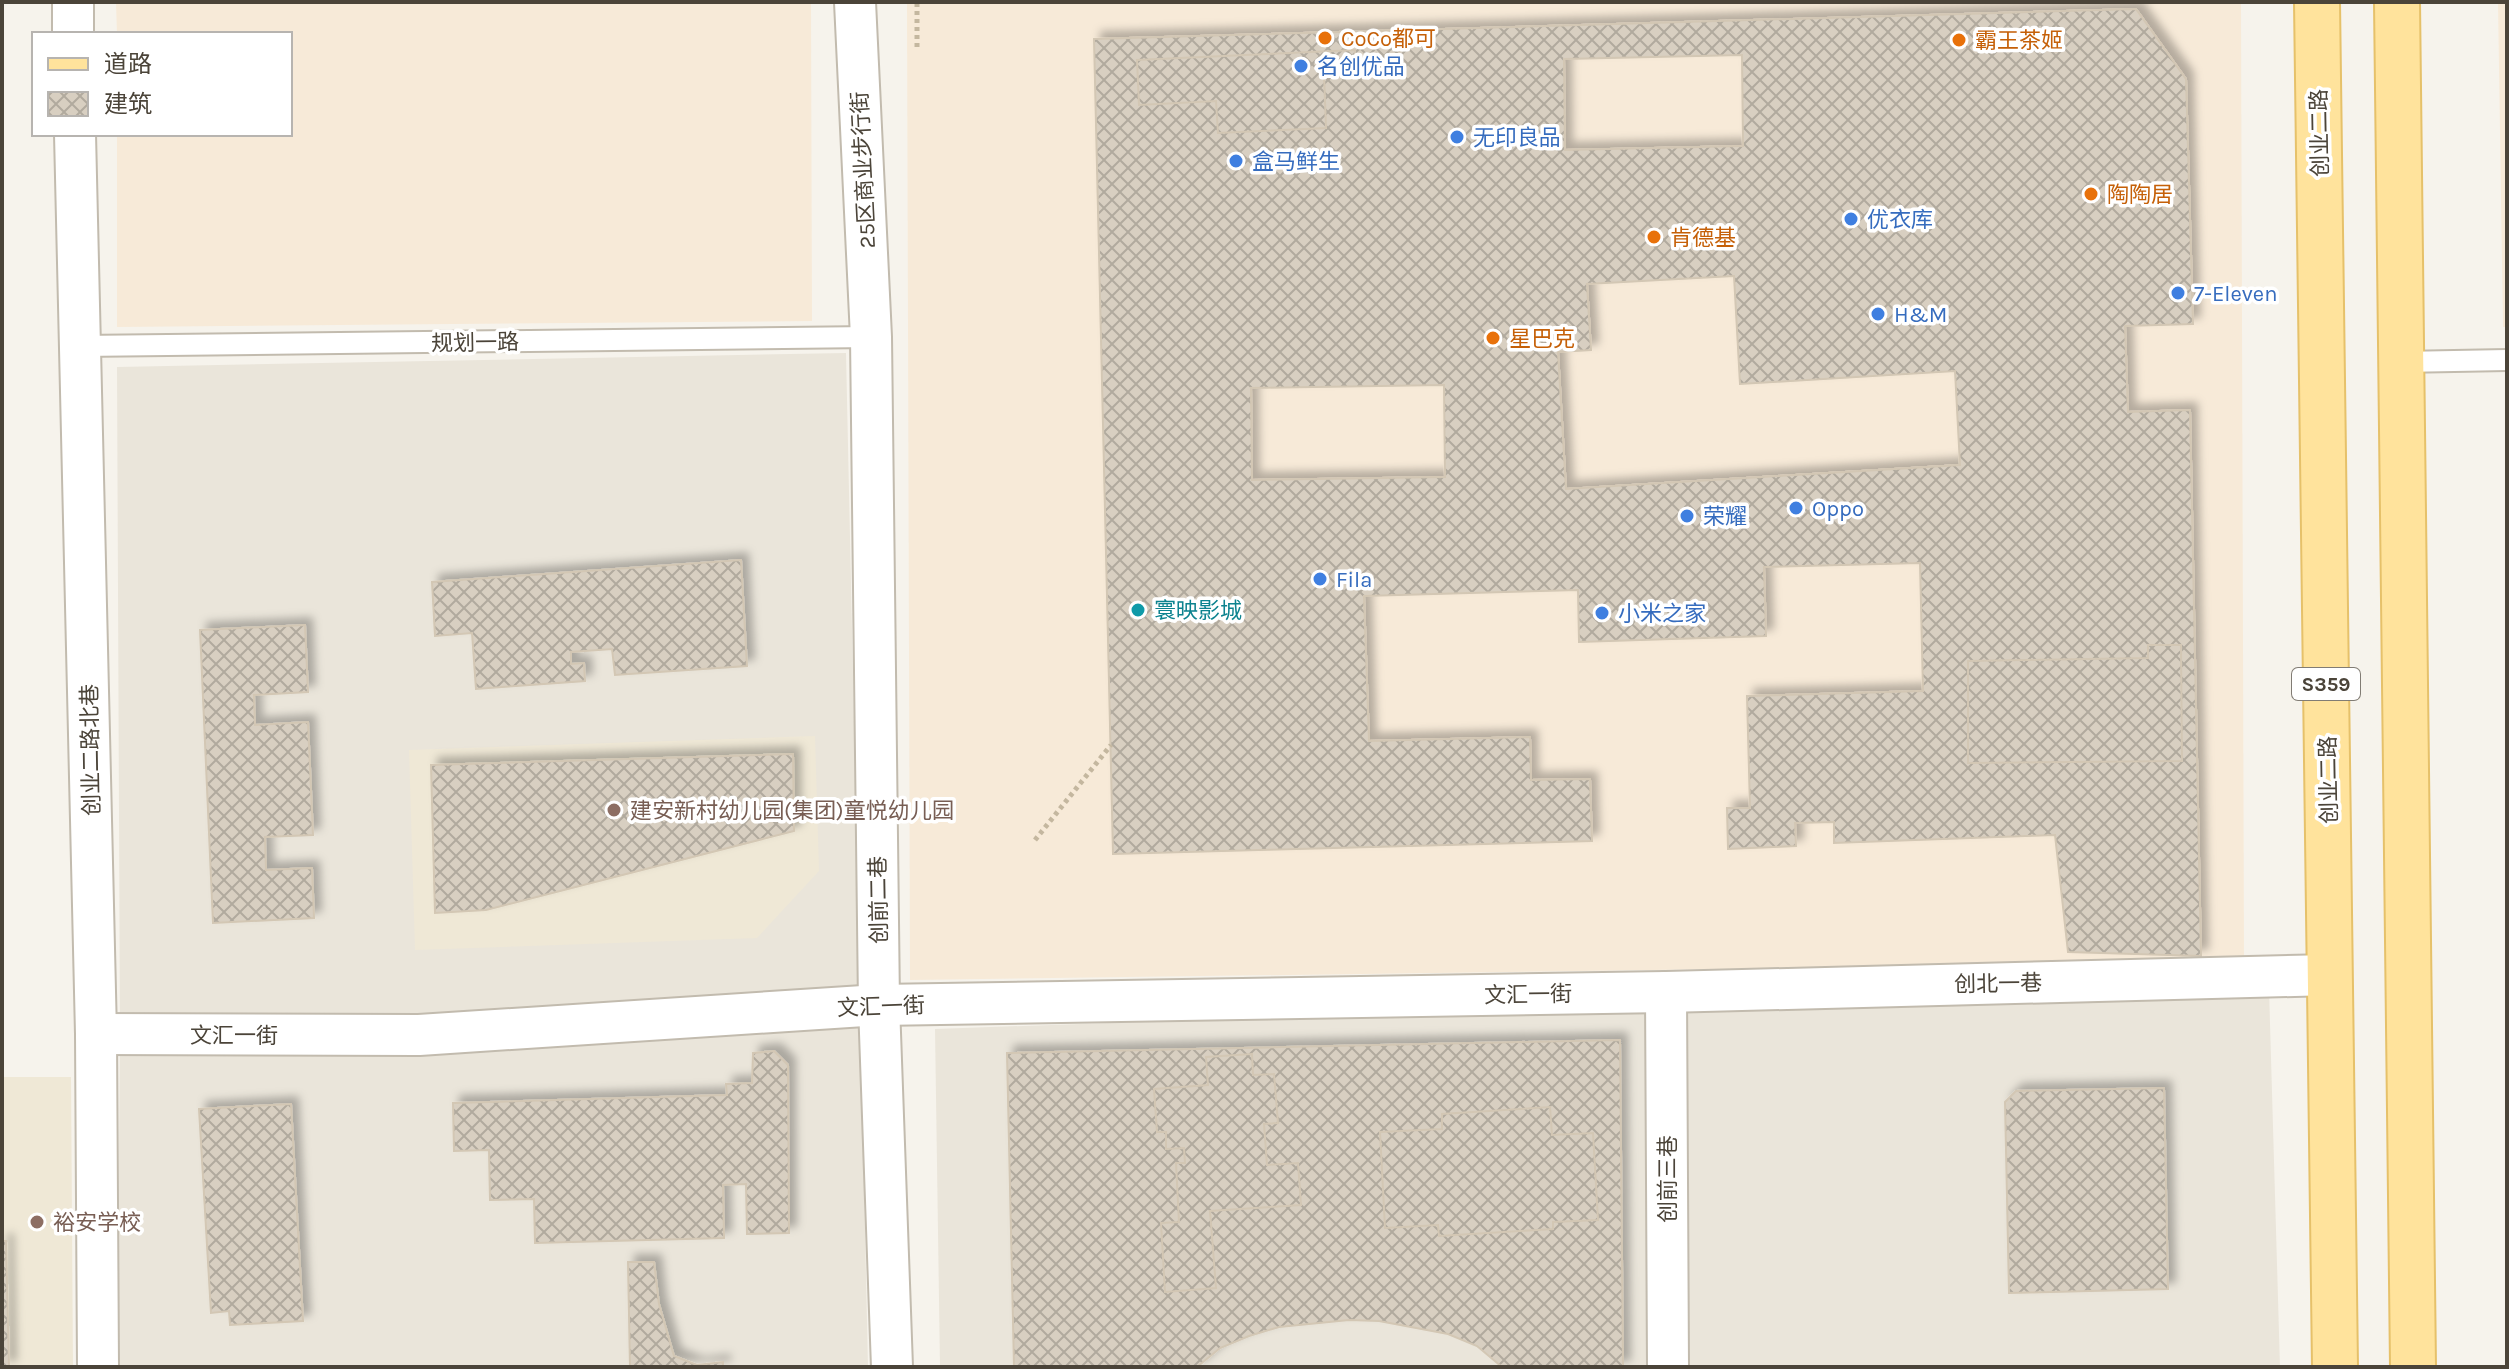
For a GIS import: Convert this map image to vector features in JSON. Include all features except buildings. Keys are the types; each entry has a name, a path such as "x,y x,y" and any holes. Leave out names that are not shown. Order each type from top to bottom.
{"main road":[{"name":"创业二路","path":"2317,2 2335,1367"},
{"path":"2397,2 2413,1367"}],"street":[{"path":"73,2 73,32"},
{"name":"25区商业步行街","path":"855,2 871,337"},
{"name":"创业二路北巷","path":"75,136 96,1034 98,1367"},
{"name":"创前二巷","path":"871,337 879,1005 892,1367"},
{"name":"创北一巷","path":"1666,992 2330,975"},
{"name":"文汇一街","path":"96,1034 419,1035 879,1005 1666,992"},
{"name":"创前三巷","path":"1666,992 1668,1367"}],"lane":[{"name":"规划一路","path":"80,346 871,337"},
{"path":"2401,362 2507,360"}],"path":[{"path":"917,2 917,47"},
{"path":"1035,840 1111,745"}],"shaded area":[{"path":"116,2 811,2 812,321 117,327 117,136 292,136 292,32 117,32"},
{"path":"907,2 2241,2 2244,962 910,980"},
{"path":"2498,2 2507,2 2507,327 2503,327"},
{"path":"846,353 868,1367 117,1367 120,1037 117,367"},
{"name":"建安新村幼儿园(集团)童悦幼儿园","path":"815,736 819,871 757,938 415,950 409,750"},
{"path":"2269,989 2280,1367 1678,1367 1677,1005"},
{"path":"1650,1004 1652,1367 940,1367 935,1029"},
{"name":"裕安学校","path":"2,1077 71,1077 73,1367 2,1367"}],"place":[{"name":"CoCo都可","path":"1325,38"},
{"name":"霸王茶姬","path":"1959,40"},
{"name":"名创优品","path":"1301,66"},
{"name":"无印良品","path":"1457,137"},
{"name":"盒马鲜生","path":"1236,161"},
{"name":"陶陶居","path":"2091,194"},
{"name":"优衣库","path":"1851,219"},
{"name":"肯德基","path":"1654,237"},
{"name":"7-Eleven","path":"2178,293"},
{"name":"H&M","path":"1878,314"},
{"name":"星巴克","path":"1493,338"},
{"name":"Oppo","path":"1796,508"},
{"name":"荣耀","path":"1687,516"},
{"name":"Fila","path":"1320,579"},
{"name":"寰映影城","path":"1138,610"},
{"name":"小米之家","path":"1602,613"},
{"name":"建安新村幼儿园(集团)童悦幼儿园","path":"614,810"},
{"name":"裕安学校","path":"37,1222"}]}
